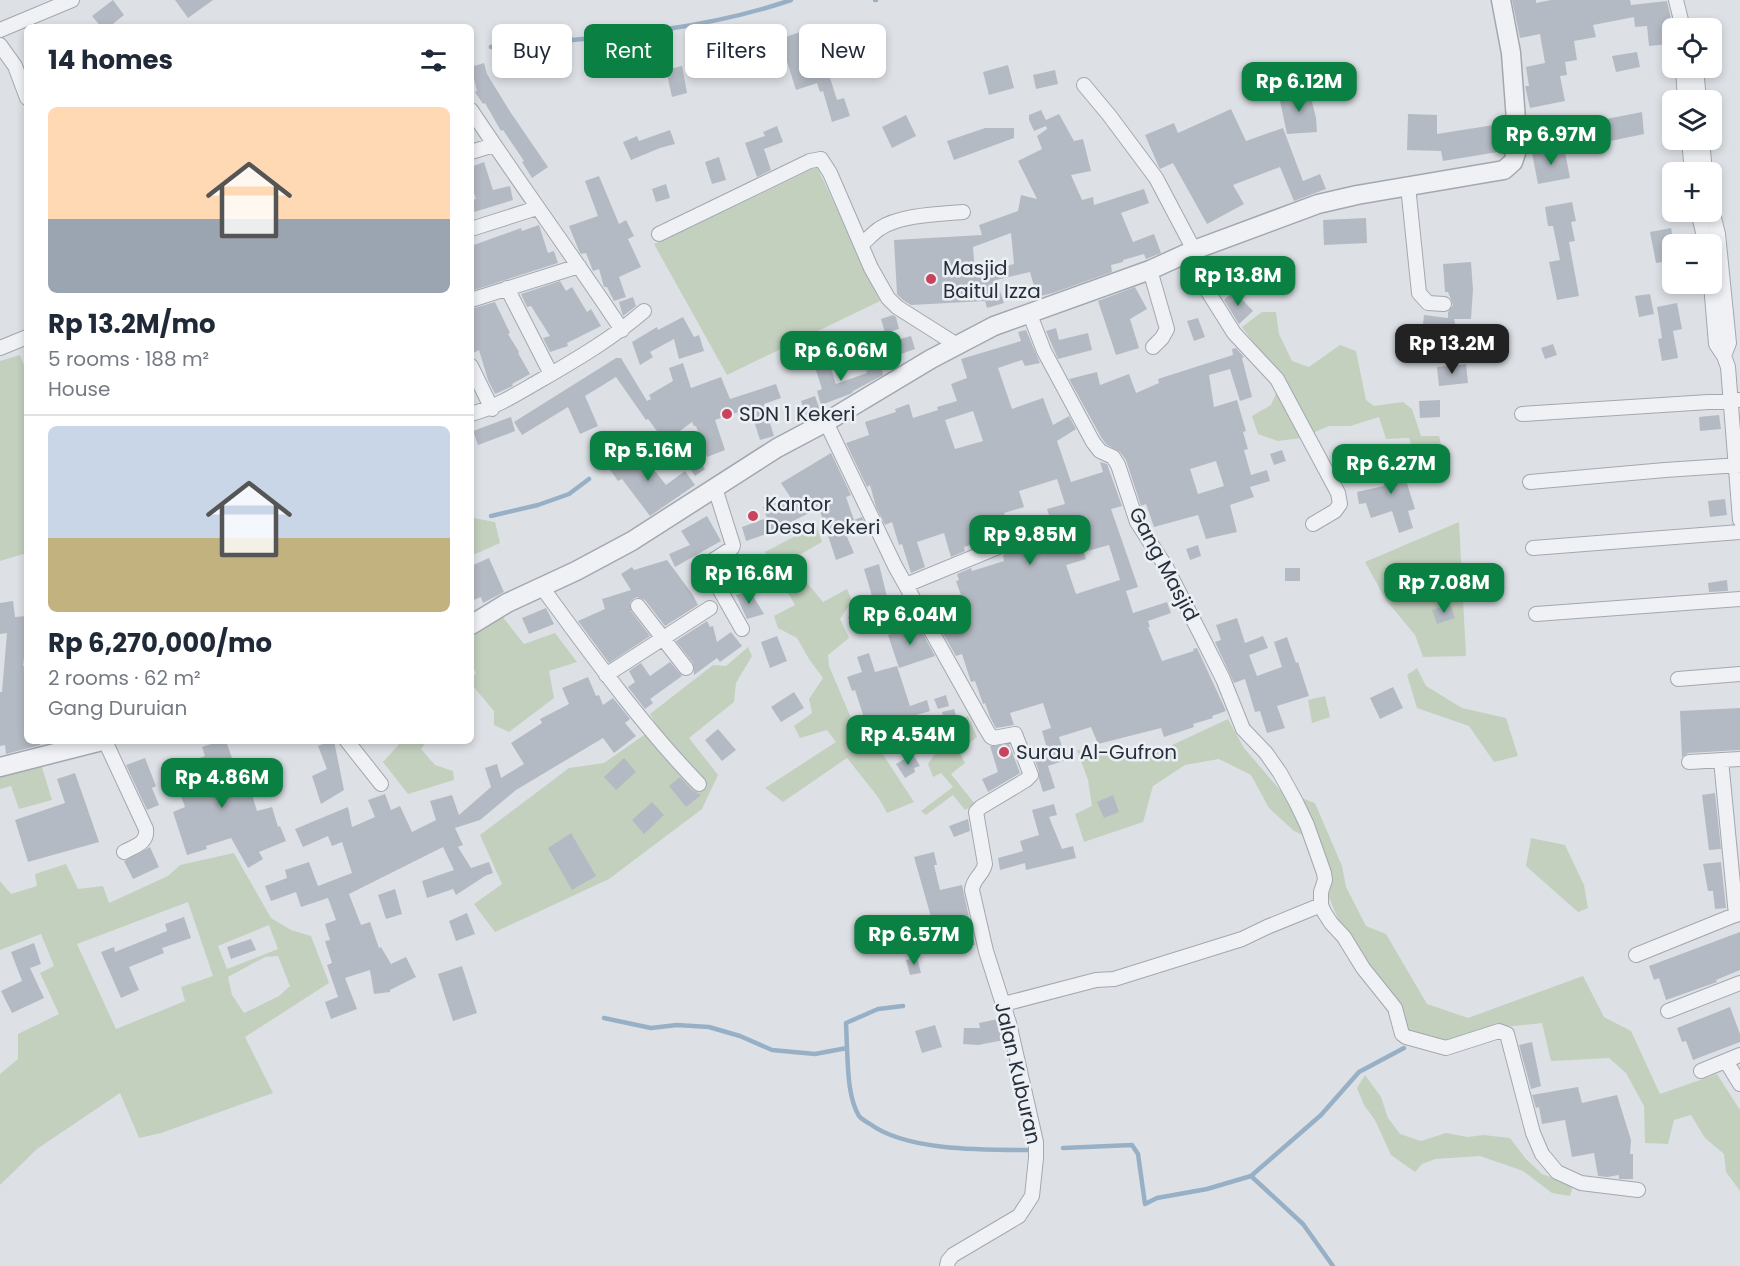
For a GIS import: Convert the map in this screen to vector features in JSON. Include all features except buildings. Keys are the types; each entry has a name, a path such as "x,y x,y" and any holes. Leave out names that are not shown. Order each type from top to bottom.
{"street":[{"path":"0,30 72,0"},
{"path":"1676,0 1680,18"},
{"path":"474,623 507,603 613,551 777,448 994,326 1150,270 1318,204 1357,195 1497,172 1508,168 1515,159 1518,147 1511,53 1502,3"},
{"path":"0,45 15,66 24,90"},
{"path":"1084,85 1156,178 1189,253 1234,333 1277,379 1338,493 1340,504 1335,510 1313,524"},
{"path":"474,115 622,330"},
{"path":"474,151 494,145"},
{"path":"659,234 810,161 821,159 831,173 861,245 888,298 897,307 957,345"},
{"path":"1408,186 1419,293 1428,303 1444,304"},
{"path":"474,228 537,208"},
{"path":"861,245 880,228 905,219 929,214 963,212"},
{"path":"1714,222 1729,344 1724,356"},
{"path":"474,299 579,266"},
{"path":"1150,270 1167,329 1153,347"},
{"path":"507,288 551,374"},
{"path":"1712,294 1716,344 1724,356 1735,400 1740,520"},
{"path":"474,413 492,408 551,374 622,330 644,311"},
{"name":"Gang Masjid","path":"1029,312 1044,351 1093,442 1100,451 1113,457 1118,465 1134,516 1166,567 1228,693 1243,729 1266,753 1280,773 1307,825 1324,873 1325,880 1321,892 1322,905"},
{"path":"0,348 24,338"},
{"path":"474,372 492,408"},
{"path":"1522,414 1735,400"},
{"path":"826,422 870,516 906,585 1037,531"},
{"path":"1530,482 1738,465"},
{"path":"715,488 733,545 707,567 742,629"},
{"path":"1533,548 1740,532"},
{"name":"Jalan Kuburan","path":"906,585 991,737 1015,734 1030,777 981,807 976,814 985,864 983,871 973,882 972,893 986,951 1004,1004 1036,1142 1034,1188 1029,1203 1019,1216 953,1256 947,1266"},
{"path":"541,586 606,675 663,745 699,784"},
{"path":"1536,614 1740,599"},
{"path":"638,606 686,668"},
{"path":"606,675 710,608"},
{"path":"1678,678 1740,674"},
{"path":"0,767 91,744"},
{"path":"104,744 146,829 146,838 124,852"},
{"path":"349,744 381,784"},
{"path":"1689,762 1740,759"},
{"path":"1636,955 1738,914 1720,760"},
{"path":"1004,1004 1096,980 1114,979 1225,945 1322,905 1331,923 1344,937 1363,968 1395,1008 1402,1034 1446,1048 1499,1031 1507,1034 1533,1133 1542,1154 1557,1172 1581,1183 1638,1190"},
{"path":"1668,1011 1740,983"},
{"path":"1701,1071 1740,1055"},
{"path":"1726,1061 1740,1084"}],"green space":[{"path":"817,167 880,301 727,375 654,244"},
{"path":"1262,312 1276,312 1279,334 1292,361 1309,367 1340,345 1356,351 1366,400 1374,406 1403,402 1412,409 1421,436 1439,436 1443,452 1414,452 1409,438 1386,439 1379,417 1350,426 1329,426 1301,438 1278,441 1258,434 1252,416 1271,405 1284,375 1259,350 1242,327"},
{"path":"20,355 24,365 24,554 0,561 0,361"},
{"path":"474,518 495,522 500,543 474,555"},
{"path":"1459,522 1466,656 1423,657 1415,635 1386,600 1365,562"},
{"path":"816,525 822,542 789,561 823,602 847,589 852,601 840,619 849,638 828,655 829,666 851,718 874,749 880,750 914,802 887,813 878,797 847,758 783,802 765,788 836,742 827,730 800,738 794,726 812,713 809,699 823,678 797,638 778,628 774,616 795,605 765,552"},
{"path":"502,616 524,644 555,633 577,662 549,671 554,698 509,732 494,725 494,711 474,688 476,673 474,669 474,632"},
{"path":"748,647 752,656 736,683 734,702 689,738 718,775 702,809 609,879 495,932 474,904 502,884 480,835 569,768 604,763 657,726 650,714 713,665 726,666"},
{"path":"1417,668 1426,686 1462,708 1506,718 1518,756 1494,762 1469,726 1417,708 1407,675"},
{"path":"1325,696 1330,717 1312,723 1308,700"},
{"path":"968,716 977,737 959,751 965,763 951,774 975,804 965,810 953,795 926,815 921,811 953,787 941,773 933,777 928,764 937,751 932,733"},
{"path":"1228,719 1244,748 1280,790 1315,803 1342,866 1346,887 1366,926 1386,934 1427,1004 1468,1018 1583,976 1604,1017 1631,1031 1660,1094 1717,1074 1740,1110 1740,1191 1726,1172 1724,1154 1705,1138 1691,1115 1674,1120 1668,1144 1645,1143 1644,1106 1626,1073 1609,1058 1551,1061 1542,1023 1505,1027 1446,1043 1406,1031 1338,919 1328,895 1330,879 1319,843 1294,831 1269,808 1251,775 1219,759 1185,765 1153,786 1143,822 1084,842 1075,814 1092,806 1088,780 1077,750 1144,758"},
{"path":"399,744 425,744 421,749 435,765 453,771 454,780 408,794 383,762"},
{"path":"41,764 52,800 19,809 11,786 0,789 0,773"},
{"path":"1531,838 1565,845 1584,885 1588,908 1578,912 1526,866"},
{"path":"234,853 271,918 291,930 311,936 329,983 245,1037 273,1093 161,1133 139,1138 120,1093 37,1149 0,1185 0,1074 18,1059 18,1034 59,1014 40,973 54,966 41,934 0,950 0,881 11,894 37,886 35,874 66,864 78,889 103,886 109,903 168,876 180,865","holes":["188,902 213,976 181,987 185,1001 116,1029 77,944","269,925 278,949 227,969 218,946","278,956 290,986 279,996 244,1013 232,995 228,977 265,957"]},
{"path":"1365,1075 1381,1097 1388,1118 1400,1134 1421,1141 1446,1133 1468,1137 1483,1135 1510,1138 1526,1159 1542,1174 1573,1185 1570,1196 1552,1193 1523,1171 1480,1156 1435,1159 1422,1164 1415,1172 1391,1155 1375,1120 1364,1105 1357,1088"}],"waterway":[{"path":"491,47 605,37 680,27 718,20 791,0"},
{"path":"491,516 538,505 569,494 589,479"},
{"path":"604,1018 651,1028 677,1025 709,1027 740,1036 772,1050 815,1054 847,1048 846,1023 878,1009 903,1006"},
{"path":"847,1048 849,1083 855,1109 861,1118 886,1133 924,1144 946,1147 1027,1150"},
{"path":"1063,1148 1132,1145 1138,1154 1145,1204 1157,1198 1207,1189 1251,1176 1321,1115 1359,1072 1404,1048"},
{"path":"1251,1176 1303,1224 1333,1266"}],"place":[{"name":"Masjid Baitul Izza","path":"931,279"},
{"name":"SDN 1 Kekeri","path":"727,414"},
{"name":"Kantor Desa Kekeri","path":"753,516"},
{"name":"Surau Al-Gufron","path":"1004,752"}]}
